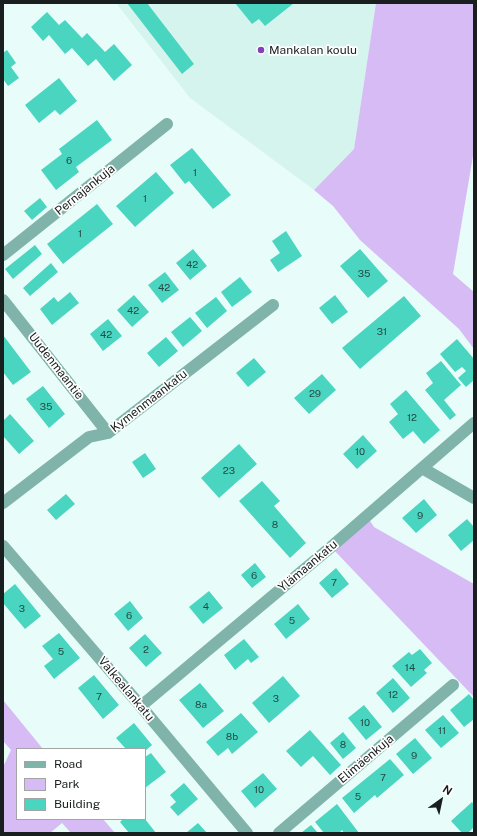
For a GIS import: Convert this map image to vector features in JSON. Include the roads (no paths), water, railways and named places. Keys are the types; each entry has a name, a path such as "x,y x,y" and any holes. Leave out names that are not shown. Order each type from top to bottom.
{"street":[{"name":"Pernajankuja","path":"3,255 167,124"},
{"name":"Uudenmaantie","path":"3,300 108,433"},
{"name":"Kymenmaankatu","path":"3,503 89,437 108,433 273,305"},
{"name":"Ylämaankatu","path":"141,706 474,423"},
{"path":"422,468 474,498"},
{"name":"Valkealankatu","path":"3,546 141,706 247,833"},
{"name":"Elimäenkuja","path":"279,833 453,685"}],"place":[{"name":"Mankalan koulu","path":"261,50"}]}
